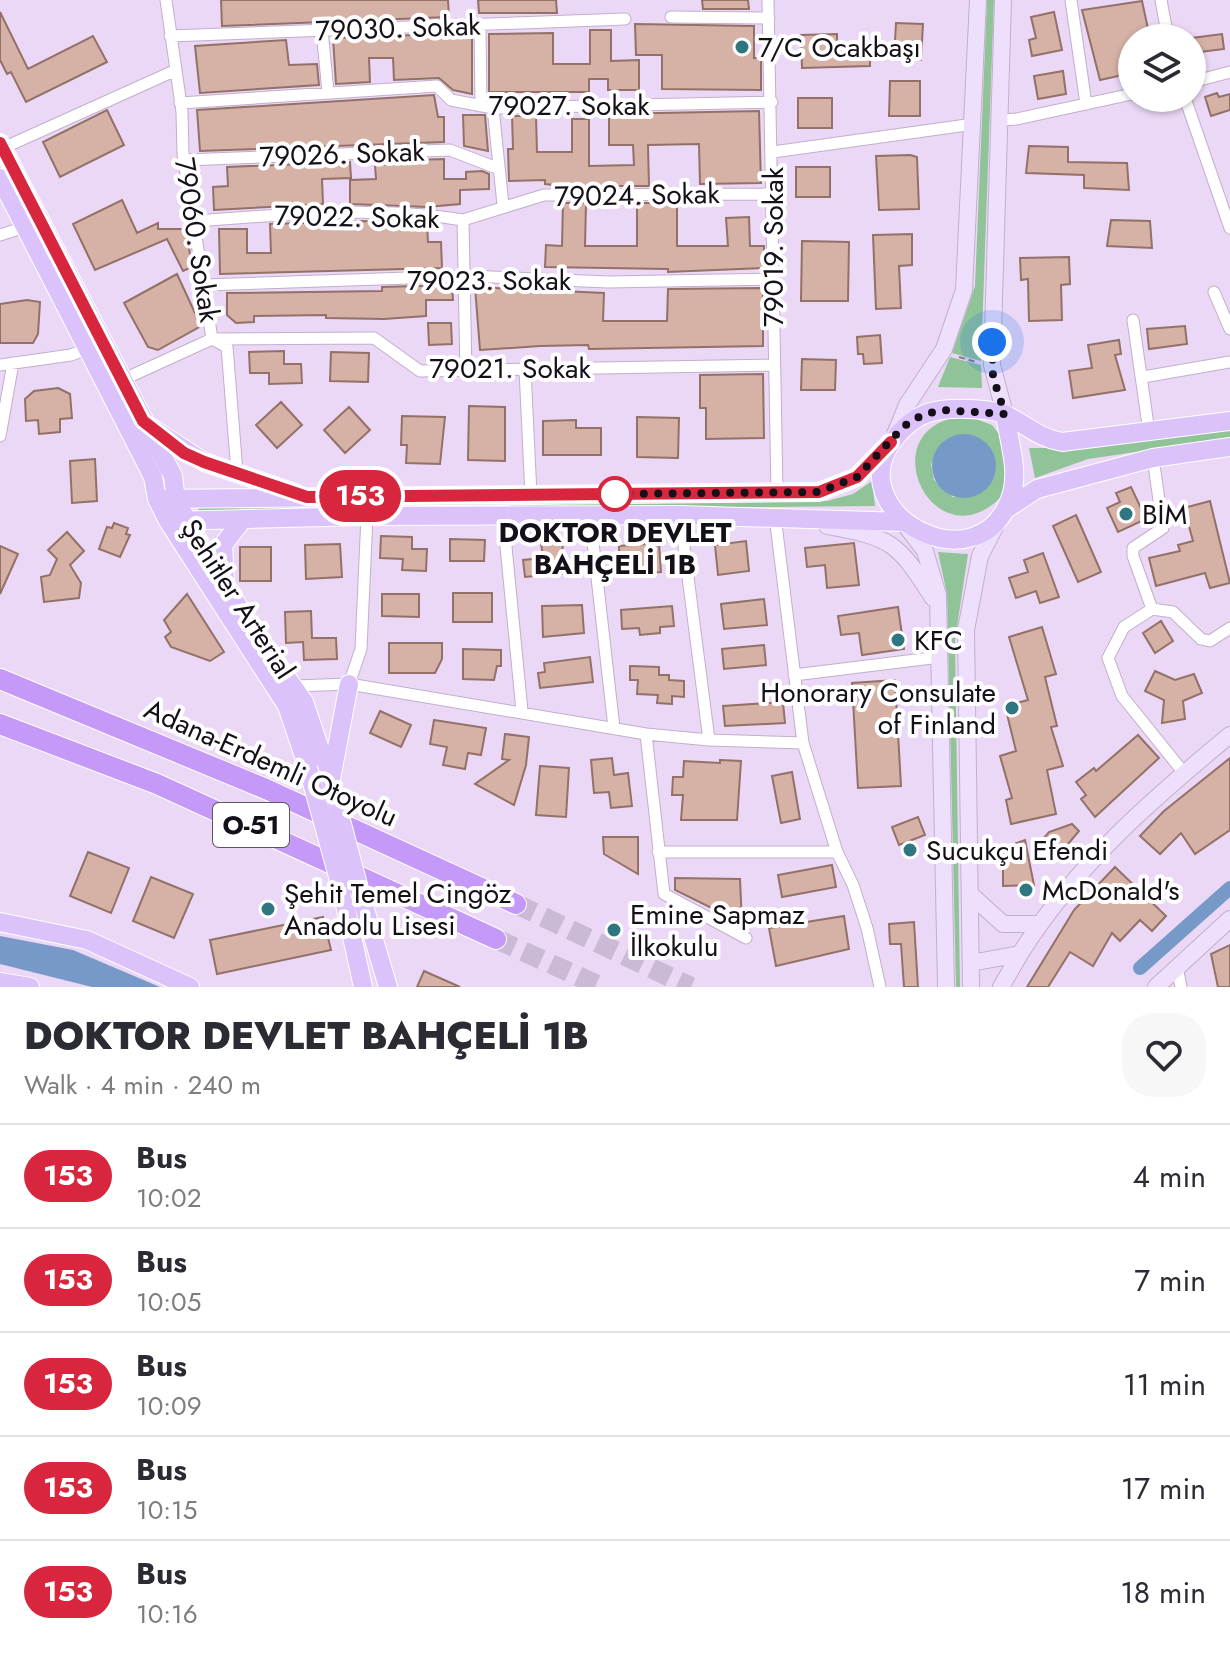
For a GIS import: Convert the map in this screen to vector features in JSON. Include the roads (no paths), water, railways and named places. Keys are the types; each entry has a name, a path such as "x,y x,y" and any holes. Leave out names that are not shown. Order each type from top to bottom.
{"highway":[{"name":"Adana-Erdemli Otoyolu","path":"0,679 252,783 516,904"},
{"name":"O-51","path":"0,724 171,790 496,939"}],"main road":[{"path":"946,987 938,606 925,551 890,504 883,482 884,462 891,442 907,405 944,349 961,301 974,124 978,0"},
{"path":"971,987 966,630 980,556 1012,492 1014,470 1005,414 992,365 1003,0"},
{"name":"Şehitler Arterial","path":"1,146 173,476 166,500"},
{"name":"Şehitler Arterial","path":"0,178 166,500"},
{"path":"1230,421 1062,442 1042,439 1005,414 942,410 922,415 904,426 853,478 819,492 166,500 177,521 367,516 775,516 903,522 933,537 966,538 986,528 1002,512 1037,489 1153,458 1230,447"},
{"path":"143,421 184,453 307,497"},
{"path":"775,516 877,535 898,547 938,606"},
{"path":"227,591 223,545 243,519"},
{"name":"Şehitler Arterial","path":"177,521 304,702 331,782 352,893 363,987"},
{"name":"Şehitler Arterial","path":"177,521 287,706 388,987"},
{"path":"331,782 349,684"},
{"path":"1001,987 1038,924 1109,839 1230,735"},
{"path":"970,894 1003,924 1038,924"},
{"path":"1156,987 1230,919"},
{"path":"0,922 87,940 190,987"},
{"path":"971,963 1020,954"},
{"path":"0,982 30,987"}],"street":[{"name":"79060. Sokak","path":"166,0 184,160 212,339 227,347 237,472"},
{"name":"79019. Sokak","path":"768,0 773,152 772,365 777,493"},
{"path":"1071,0 1086,104"},
{"path":"1161,0 1165,24"},
{"path":"671,17 769,18"},
{"name":"79030. Sokak","path":"170,36 625,19"},
{"path":"480,26 487,107 503,205"},
{"path":"322,30 328,92"},
{"path":"1,146 174,71"},
{"path":"1206,78 1230,72"},
{"name":"79027. Sokak","path":"180,103 437,86 451,100 487,107 772,102"},
{"path":"999,120 1017,119 1118,97"},
{"path":"1190,112 1230,228"},
{"path":"773,152 974,124"},
{"name":"79026. Sokak","path":"184,160 450,150 497,168"},
{"name":"79024. Sokak","path":"463,220 503,205 544,195 772,194"},
{"name":"79022. Sokak","path":"194,221 315,213 426,214 463,220 467,276 466,372"},
{"path":"0,235 25,227"},
{"name":"79023. Sokak","path":"205,285 467,276 608,282 772,279"},
{"path":"1214,292 1230,329"},
{"path":"1133,320 1149,432"},
{"name":"79021. Sokak","path":"122,380 212,339 374,338 420,371 772,365"},
{"path":"0,365 71,355 87,349"},
{"path":"1143,377 1230,362"},
{"path":"0,436 13,363"},
{"path":"525,370 531,495"},
{"path":"1152,609 1133,548 1163,528 1153,458"},
{"path":"680,515 709,740"},
{"path":"349,684 361,649 367,516"},
{"path":"503,516 522,711"},
{"path":"590,516 614,728"},
{"path":"775,516 803,743 837,852 867,928 880,987"},
{"path":"1184,773 1122,696 1108,658 1124,627 1152,609 1173,612 1201,639 1210,641 1230,628"},
{"path":"794,675 940,657"},
{"path":"294,686 349,684 646,734 803,743"},
{"path":"646,734 664,894 746,938"},
{"path":"658,852 837,852"},
{"path":"1177,967 1181,987"}],"water":[{"path":"964,434 976,436 987,443 994,454 994,478 987,489 976,496 964,498 952,496 941,489 934,478 932,466 934,454 941,443 952,436"},
{"path":"0,936 73,950 160,987 92,987 0,964"}],"waterway":[{"path":"1140,968 1230,888"}],"tunnel":[{"path":"516,904 691,987"},
{"path":"496,939 602,987"}],"place":[{"name":"7/C Ocakbaşı","path":"742,47"},
{"name":"DOKTOR DEVLET BAHÇELİ 1B","path":"615,494"},
{"name":"BİM","path":"1126,514"},
{"name":"KFC","path":"898,640"},
{"name":"Honorary Consulate of Finland","path":"1012,708"},
{"name":"Sucukçu Efendi","path":"910,850"},
{"name":"McDonald's","path":"1026,890"},
{"name":"Şehit Temel Cingöz Anadolu Lisesi","path":"268,909"},
{"name":"Emine Sapmaz İlkokulu","path":"614,930"}]}
